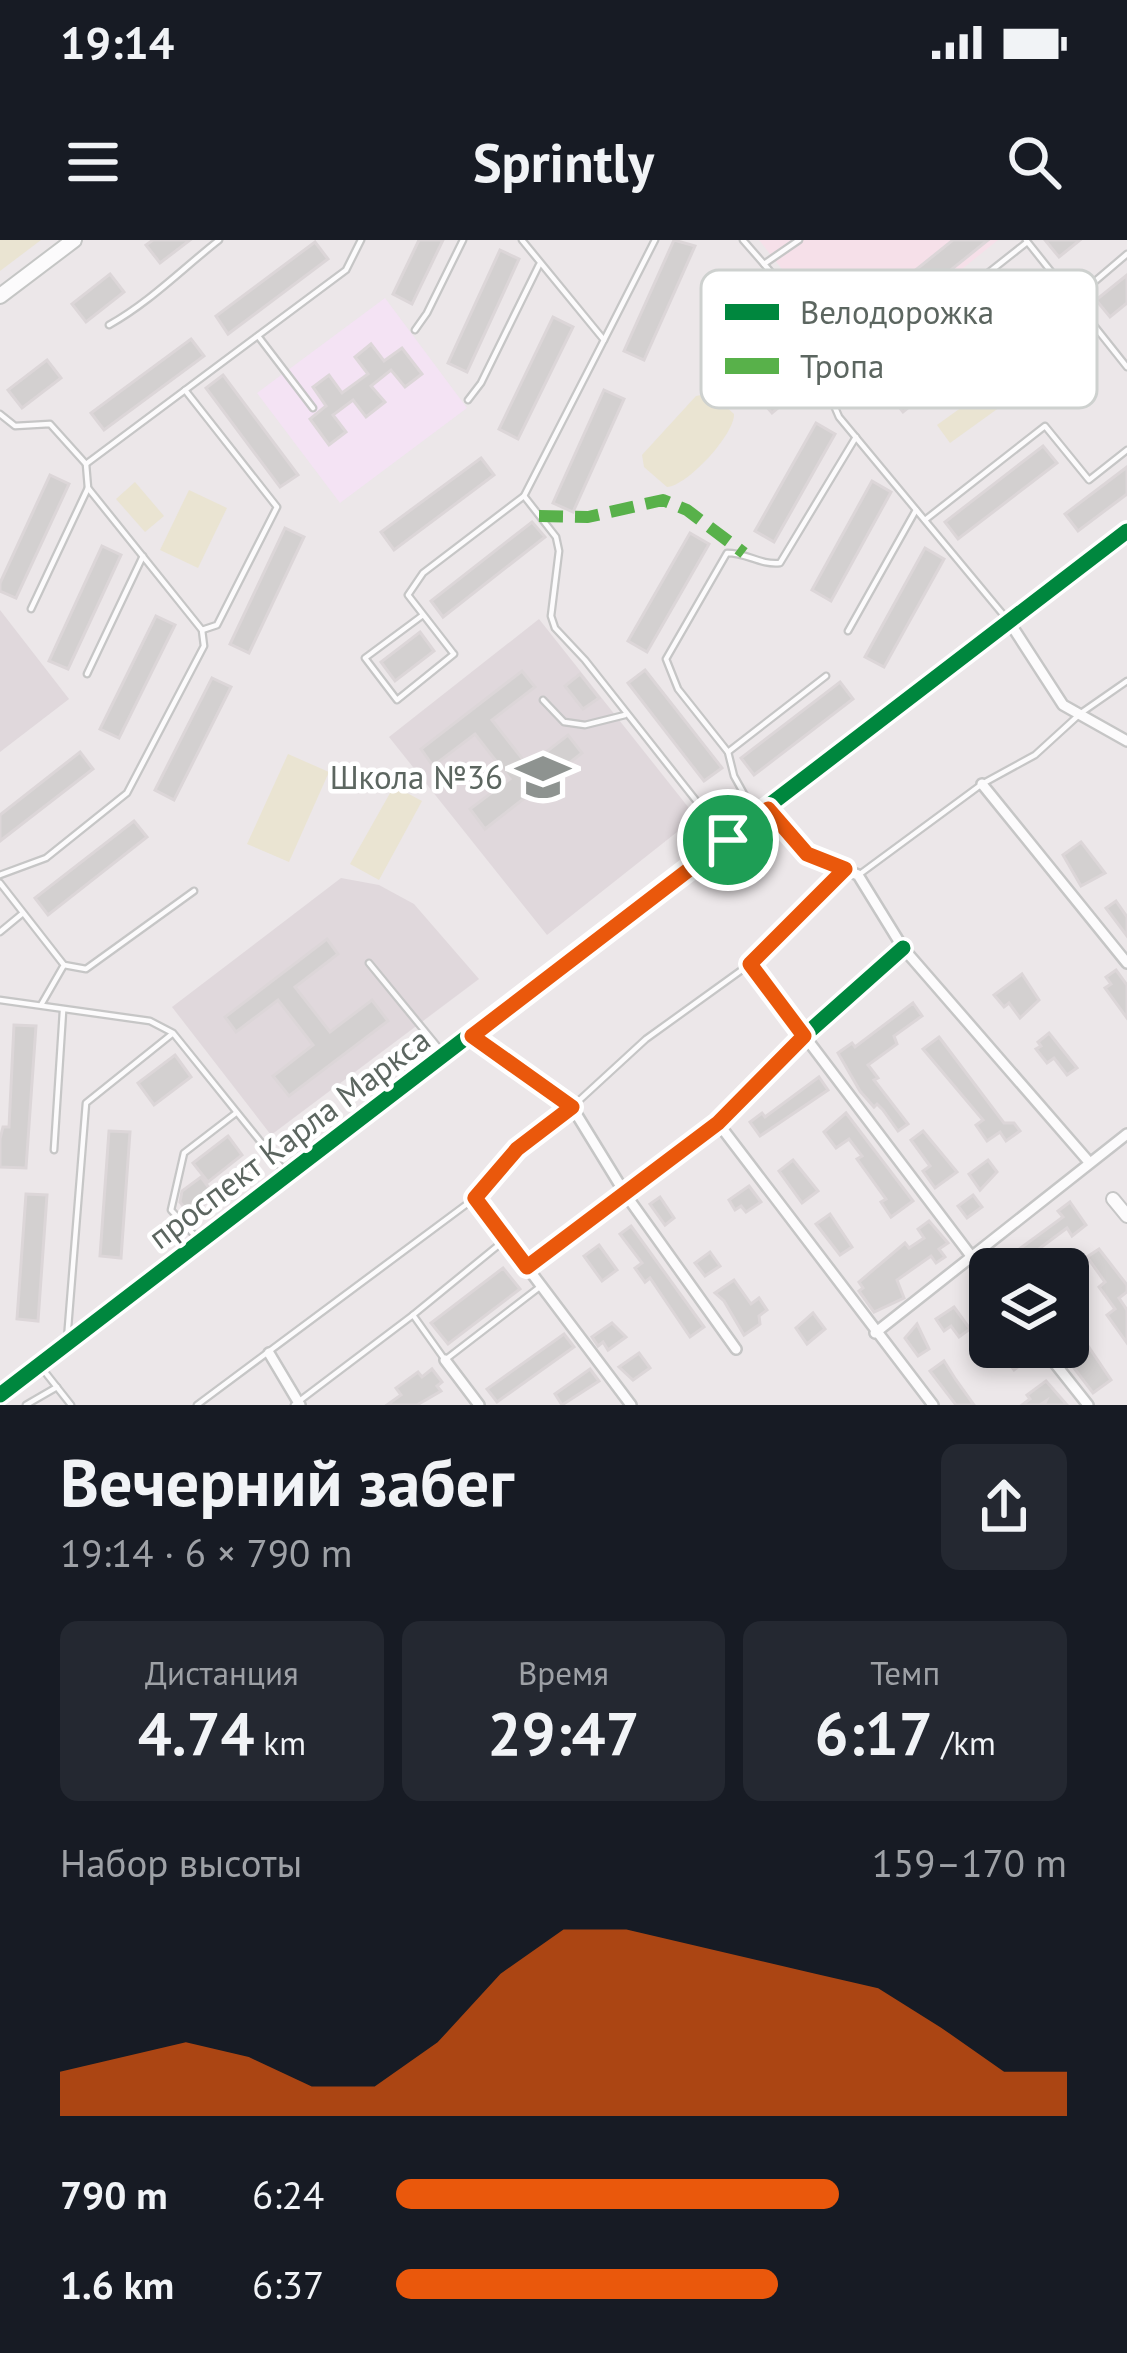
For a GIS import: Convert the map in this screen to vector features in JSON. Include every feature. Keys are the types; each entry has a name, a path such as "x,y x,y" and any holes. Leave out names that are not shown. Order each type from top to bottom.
{"main road":[{"path":"0,296 74,240"}],"street":[{"name":"проспект Карла Маркса","path":"0,1396 1127,531"},
{"path":"1008,620 1063,705 1127,741"},
{"path":"982,784 1127,963"},
{"path":"762,813 807,854 858,875 903,948 1089,1162"},
{"path":"527,1267 718,1123 804,1036 903,948"},
{"path":"750,964 969,1254"},
{"path":"572,1107 626,1196 736,1349"},
{"path":"718,1123 933,1405"},
{"path":"984,1248 1127,1134"},
{"path":"475,1198 631,1405"},
{"path":"1113,1199 1127,1216"},
{"path":"875,1333 969,1260"},
{"path":"268,1353 297,1404"},
{"path":"445,1360 479,1405"},
{"path":"1059,1368 1088,1405"}],"lane":[{"path":"109,325 145,305 168,280 219,240"},
{"path":"86,464 346,270 361,240"},
{"path":"415,330 428,314 463,240"},
{"path":"522,240 604,340"},
{"path":"423,615 365,658 397,700 454,655 408,595 423,573 524,496 655,240"},
{"path":"742,240 769,270"},
{"path":"764,264 799,240"},
{"path":"990,270 1026,241 1049,270"},
{"path":"1097,280 1127,254"},
{"path":"468,400 539,265"},
{"path":"1097,328 1125,361"},
{"path":"258,336 313,408"},
{"path":"185,390 277,507 217,625 202,630"},
{"path":"836,408 1008,620"},
{"path":"0,414 15,426 50,424 86,464 88,488 31,609"},
{"path":"924,520 1045,426 1089,480 1127,450"},
{"path":"762,813 734,776 728,752 678,689 666,659 727,554 744,553 764,565 779,563 856,437"},
{"path":"88,488 202,630 204,646 128,793 46,858 0,879 64,964 86,970 194,890"},
{"path":"524,496 556,537 559,551 550,616 555,628 586,660 728,840"},
{"path":"848,631 916,510"},
{"path":"87,674 143,556"},
{"path":"728,752 826,676"},
{"path":"858,875 982,784 1035,755 1081,713 1127,681"},
{"path":"543,700 564,722 585,725 626,715"},
{"path":"197,1405 475,1198 517,1149 572,1107 646,1039 750,964 845,869"},
{"path":"0,932 23,913"},
{"path":"369,963 446,1056"},
{"path":"40,1006 64,964"},
{"path":"0,1000 150,1021 173,1033 289,1177"},
{"path":"54,1150 63,1011"},
{"path":"67,1346 86,1103 173,1033"},
{"path":"472,1036 572,1107"},
{"path":"201,1243 171,1210 184,1153 236,1113"},
{"path":"297,1404 506,1239"},
{"path":"413,1315 445,1360 542,1286"},
{"path":"40,1365 70,1405"},
{"path":"265,1376 278,1366"},
{"path":"26,1405 56,1387"}],"shaded area":[{"path":"0,240 41,240 0,271"},
{"path":"759,240 998,240 961,270 783,270"},
{"path":"385,298 467,408 340,503 257,393"},
{"path":"701,395 701,408 727,408 734,414 732,423 697,469 667,487 644,467 642,455"},
{"path":"961,408 999,408 950,443 937,425"},
{"path":"135,482 164,516 145,532 116,499"},
{"path":"189,490 227,508 198,568 160,550"},
{"path":"0,610 69,699 0,752"},
{"name":"Школа №36","path":"539,619 696,817 547,935 389,737"},
{"path":"288,754 329,772 289,862 247,844"},
{"path":"394,786 422,801 379,880 350,864"},
{"name":"Школа №36","path":"341,878 379,885 414,904 479,979 271,1135 172,1007"}],"building":[{"path":"153,240 190,240 160,263 146,245"},
{"path":"419,240 443,240 412,304 393,294"},
{"path":"674,240 695,246 644,360 624,351"},
{"path":"953,240 988,240 951,270 916,270"},
{"path":"1045,240 1080,240 1059,257"},
{"path":"315,242 328,259 228,334 216,316"},
{"path":"500,250 519,259 467,372 448,363"},
{"path":"110,274 124,292 86,322 72,304"},
{"path":"1127,275 1127,303 1110,317 1097,299"},
{"path":"553,317 573,327 518,439 499,429"},
{"path":"191,339 204,356 104,430 91,413"},
{"path":"371,344 384,361 402,348 422,374 405,387 391,370 371,386 385,402 366,417 353,400 333,415 346,432 329,445 310,419 326,406 313,387 329,375 342,393 368,374 355,357"},
{"path":"47,360 61,378 22,408 8,390"},
{"path":"223,375 298,475 280,487 206,388"},
{"path":"604,390 624,399 573,512 553,503"},
{"path":"816,423 835,434 774,542 755,531"},
{"path":"1043,446 1057,463 958,539 945,522"},
{"path":"481,458 494,475 394,550 381,532"},
{"path":"1127,467 1127,494 1078,531 1065,514"},
{"path":"50,475 69,484 16,598 0,591 0,583"},
{"path":"872,481 891,492 831,601 812,590"},
{"path":"532,522 545,537 443,617 431,601"},
{"path":"285,528 304,537 249,653 230,644"},
{"path":"690,533 709,544 647,652 628,641"},
{"path":"102,546 121,555 68,669 49,661"},
{"path":"925,548 944,559 884,667 865,657"},
{"path":"156,616 175,625 119,738 100,729"},
{"path":"420,632 434,651 395,681 381,662"},
{"path":"645,670 722,768 704,781 628,683"},
{"path":"522,671 535,687 492,720 528,766 568,735 582,753 485,829 470,809 510,779 475,734 433,766 421,749"},
{"path":"580,674 599,698 583,709 565,686"},
{"path":"212,678 231,687 174,800 155,790"},
{"path":"840,682 853,699 754,775 741,758"},
{"path":"80,752 93,769 0,841 0,815"},
{"path":"134,821 147,837 48,915 35,898"},
{"path":"1081,842 1105,873 1081,886 1063,855"},
{"path":"1116,901 1127,917 1127,936 1106,908"},
{"path":"327,939 338,954 295,987 330,1032 372,1000 388,1021 289,1096 273,1076 313,1045 278,1000 236,1032 225,1017"},
{"path":"1116,970 1127,985 1127,1018 1105,988 1111,984 1106,977"},
{"path":"1022,974 1039,1000 1020,1018 1009,1003 1004,1007 994,995"},
{"path":"913,1003 922,1016 894,1036 897,1044 868,1065 908,1124 898,1131 860,1091 838,1053 852,1043 855,1047"},
{"path":"14,1025 36,1026 26,1168 0,1167 0,1139 3,1127 9,1127"},
{"path":"1049,1033 1077,1068 1067,1075 1054,1058 1047,1063 1036,1049"},
{"path":"939,1037 1004,1123 1014,1123 1020,1131 1006,1141 1000,1132 987,1141 976,1125 983,1120 923,1049"},
{"path":"175,1055 191,1077 154,1105 138,1083"},
{"path":"819,1077 828,1090 760,1136 750,1122 762,1113 765,1117"},
{"path":"846,1113 913,1201 891,1217 881,1202 886,1199 857,1159 862,1156 849,1139 836,1148 824,1132"},
{"path":"109,1131 130,1132 121,1258 100,1256"},
{"path":"923,1131 957,1172 935,1188 923,1171 930,1166 911,1140"},
{"path":"228,1136 242,1155 208,1182 193,1163"},
{"path":"793,1160 818,1191 802,1203 779,1171"},
{"path":"988,1160 997,1172 980,1190 969,1174"},
{"path":"201,1177 215,1196 190,1215 180,1202 182,1191"},
{"path":"749,1186 761,1202 746,1212 741,1206 735,1210 729,1200"},
{"path":"26,1194 47,1195 38,1321 17,1319"},
{"path":"973,1195 982,1207 967,1218 958,1206"},
{"path":"660,1197 674,1218 665,1225 650,1204"},
{"path":"1070,1202 1086,1225 1072,1236 1067,1228 1040,1248 1021,1248 1063,1217 1058,1211"},
{"path":"830,1214 852,1247 840,1255 816,1224"},
{"path":"929,1221 948,1243 939,1249 945,1257 936,1263 931,1256 897,1280 904,1298 874,1312 859,1291 863,1288 859,1282 905,1243 909,1248 924,1238 918,1229"},
{"path":"631,1226 704,1327 690,1337 650,1278 645,1282 635,1268 642,1263 620,1234"},
{"path":"599,1245 617,1270 602,1281 584,1256"},
{"path":"1099,1249 1127,1285 1127,1292 1119,1298 1127,1310 1127,1343 1107,1315 1115,1309 1099,1287 1105,1282 1089,1256"},
{"path":"710,1252 720,1266 705,1276 695,1263"},
{"path":"503,1268 520,1289 448,1344 431,1323"},
{"path":"734,1280 751,1304 759,1298 767,1310 759,1316 760,1324 744,1335 715,1293"},
{"path":"954,1307 969,1330 959,1337 951,1326 944,1331 936,1319"},
{"path":"813,1313 825,1329 807,1344 796,1328"},
{"path":"612,1323 626,1337 608,1350 592,1337"},
{"path":"917,1324 929,1349 918,1356 905,1338"},
{"path":"564,1334 574,1347 497,1402 487,1389"},
{"path":"1089,1347 1111,1380 1093,1393 1074,1368 1089,1368"},
{"path":"639,1353 650,1368 633,1380 619,1367"},
{"path":"944,1361 974,1405 956,1405 930,1371"},
{"path":"432,1369 442,1382 437,1386 441,1391 417,1405 387,1405 401,1395 396,1388 418,1372 422,1377"},
{"path":"590,1369 599,1381 562,1405 555,1394"},
{"path":"1046,1381 1067,1405 1044,1405 1046,1401 1022,1405 1030,1399 1027,1395"}],"marked path":[{"path":"539,516 588,517 663,500 687,510 744,553"}],"cycle path":[{"path":"0,1395 1127,531"},
{"path":"527,1267 718,1123 804,1036 903,948"}],"place":[{"name":"Школа №36","path":"543,777"}],"route":[{"path":"768,809 807,854 845,869 750,964 804,1036 718,1123 527,1267 475,1198 517,1149 572,1107 472,1036 728,840 768,809"}]}
